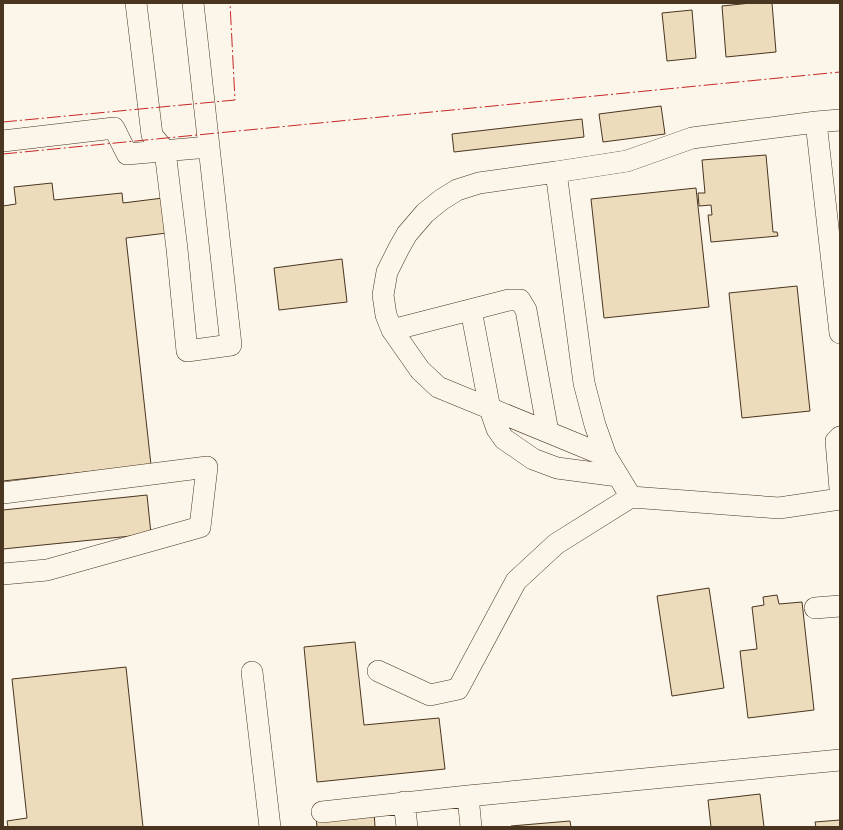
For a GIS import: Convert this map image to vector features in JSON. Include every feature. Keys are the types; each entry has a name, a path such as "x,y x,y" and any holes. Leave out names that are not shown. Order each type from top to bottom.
{"street":[{"path":"136,3 152,135 165,150 187,351 231,345 193,3"},
{"path":"606,456 438,387 420,370 392,330 386,315 383,294 387,272 407,234 426,213 441,200 457,190 479,183 627,161 692,138 840,120"},
{"path":"816,122 840,333"},
{"path":"3,141 114,128 127,154 209,147"},
{"path":"556,172 584,382 595,425 606,456 631,497"},
{"path":"392,330 509,300 520,300 526,310 548,432"},
{"path":"471,310 490,409 497,429 504,440 533,459 557,468 618,476"},
{"path":"840,437 836,441 840,489"},
{"path":"3,493 207,467 200,527 47,570 3,574"},
{"path":"378,671 430,695 458,689 516,581 556,544 631,497 779,508 840,499"},
{"path":"815,608 840,606"},
{"path":"252,672 270,827"},
{"path":"322,812 404,802 840,760"},
{"path":"468,796 471,827"},
{"path":"404,802 407,827"}],"building":[{"path":"751,3 772,3 776,52 726,57 722,6"},
{"path":"692,10 696,58 667,61 662,13"},
{"path":"661,106 665,134 603,142 599,114"},
{"path":"582,119 584,137 454,152 452,134"},
{"path":"766,155 773,232 777,232 778,236 711,242 708,215 712,215 711,205 699,206 698,193 705,193 702,160"},
{"path":"52,183 54,200 122,193 123,203 163,198 167,233 126,238 151,465 3,481 3,206 16,204 14,187"},
{"path":"696,188 709,307 604,318 591,199"},
{"path":"342,259 347,302 279,310 274,268"},
{"path":"797,286 810,411 742,418 729,293"},
{"path":"147,495 151,534 3,549 3,510"},
{"path":"709,588 724,688 672,696 657,596"},
{"path":"777,595 779,604 802,602 814,710 748,718 740,651 757,649 752,607 764,605 763,597"},
{"path":"355,642 364,725 439,718 445,769 317,782 304,647"},
{"path":"126,667 143,827 8,827 7,821 27,818 12,679"},
{"path":"760,794 764,827 711,827 708,800"},
{"path":"374,811 375,827 317,827 316,817"},
{"path":"840,820 840,827 816,827 815,822"},
{"path":"570,821 571,827 511,827 511,826"}],"power":[{"path":"3,122 235,100 230,3"},
{"path":"3,154 840,72"}]}
